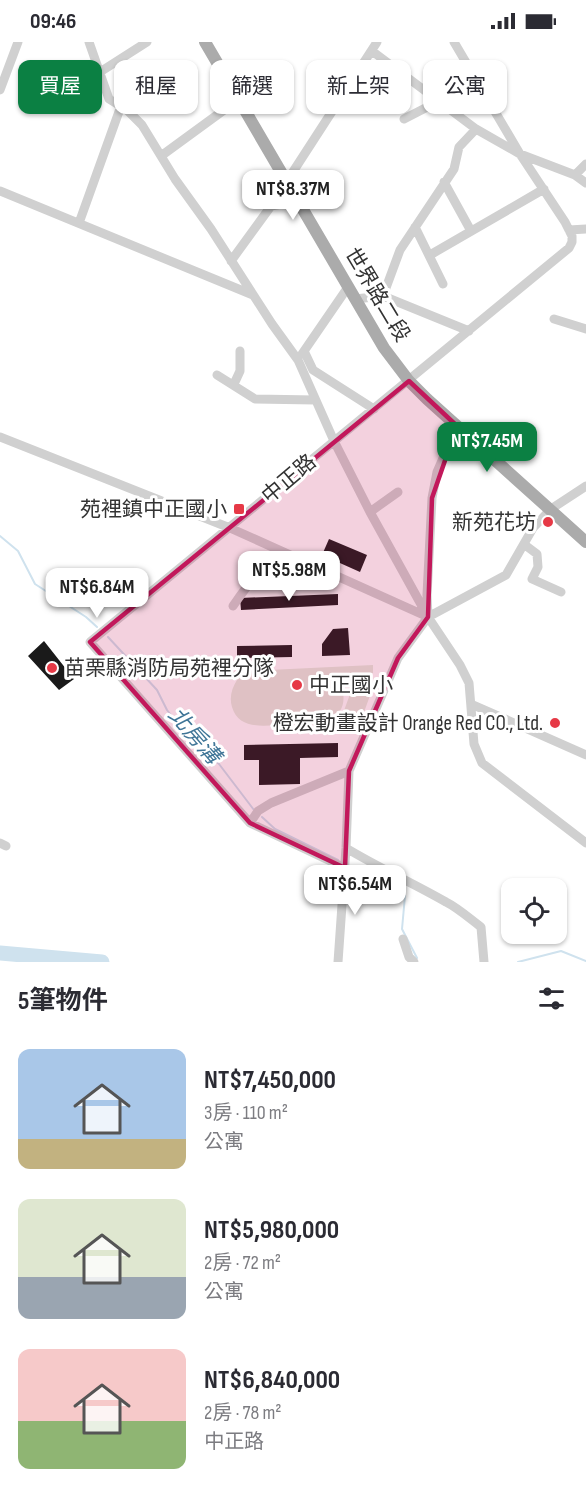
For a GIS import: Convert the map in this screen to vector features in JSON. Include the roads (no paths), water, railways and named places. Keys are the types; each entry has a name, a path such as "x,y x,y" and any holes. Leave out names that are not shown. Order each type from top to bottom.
{"main road":[{"name":"世界路二段","path":"205,42 215,60"},
{"name":"世界路二段","path":"247,114 384,348 409,381 586,542"}],"street":[{"path":"0,90 18,42"},
{"path":"89,42 96,60"},
{"path":"102,71 147,42"},
{"path":"454,42 520,154 569,230 586,229"},
{"path":"287,181 374,46 423,90"},
{"path":"102,78 109,99 114,102"},
{"path":"404,119 423,109"},
{"path":"79,224 118,114"},
{"path":"130,114 142,125 297,360 370,512 428,617 460,665 469,683 474,744 482,763 586,843"},
{"path":"161,156 218,114"},
{"path":"454,114 520,154 574,175 586,183"},
{"path":"383,296 400,250 454,169 459,147 476,129"},
{"path":"574,175 586,164"},
{"path":"444,182 471,231"},
{"path":"430,255 544,189"},
{"path":"0,191 254,296"},
{"path":"231,261 271,206 298,201"},
{"path":"415,227 443,284"},
{"name":"中正路","path":"345,868 249,824 90,642 568,248 572,242 569,230"},
{"path":"297,360 348,287"},
{"path":"355,299 383,296 469,331"},
{"path":"554,319 586,329"},
{"path":"234,384 240,371 240,351"},
{"path":"304,351 313,370 374,409"},
{"path":"217,375 255,399 315,400"},
{"path":"428,617 432,498 437,472 457,426"},
{"path":"0,437 230,528 428,617"},
{"path":"338,962 349,771 398,658 428,617 506,575 533,528 551,509 586,486"},
{"path":"370,512 398,492"},
{"path":"525,545 537,554 538,567 532,579 561,592"},
{"path":"233,606 273,556 281,551"},
{"path":"471,704 586,755"},
{"path":"249,824 258,811 271,803 349,771"},
{"path":"346,848 375,866 395,873 447,902 480,927 484,962"},
{"path":"403,939 409,957 414,962"}],"waterway":[{"name":"北房溝","path":"0,536 18,551 35,584 86,617 97,627"},
{"name":"北房溝","path":"108,637 157,690 167,710 182,729 219,764 254,810"},
{"name":"北房溝","path":"262,817 275,829 338,860"},
{"name":"北房溝","path":"352,866 372,880 405,896 402,929 417,958"},
{"path":"518,962 561,951 586,961"},
{"path":"0,953 102,962"}],"place":[{"name":"苑裡鎮中正國小","path":"239,509"},
{"name":"新苑花坊","path":"548,522"},
{"name":"苗栗縣消防局苑裡分隊","path":"52,668"},
{"name":"中正國小","path":"297,685"},
{"name":"橙宏動畫設計 Orange Red CO., Ltd.","path":"555,723"}]}
